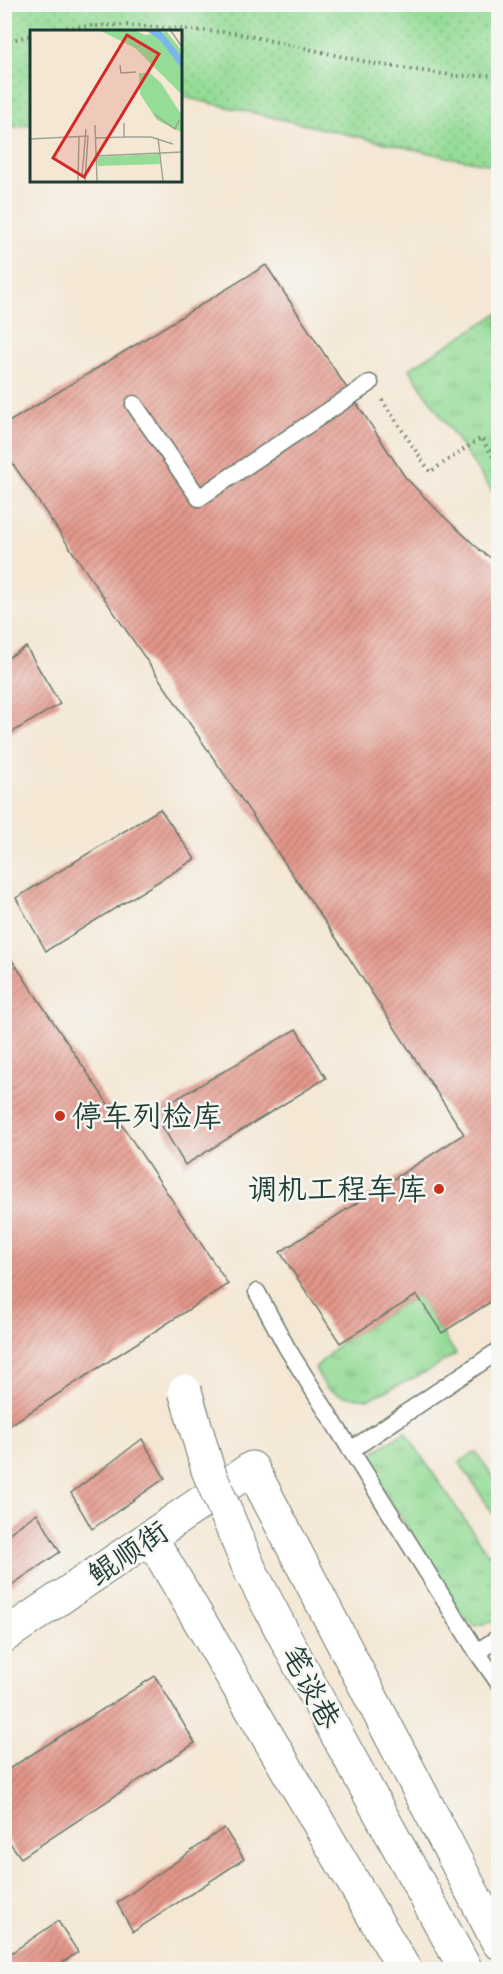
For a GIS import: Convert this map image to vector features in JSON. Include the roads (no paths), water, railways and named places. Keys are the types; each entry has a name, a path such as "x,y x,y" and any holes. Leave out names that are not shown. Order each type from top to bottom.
{"street":[{"name":"笔谈巷","path":"185,1391 208,1470 250,1570 318,1700 466,1970"},
{"name":"笔谈巷","path":"252,1468 498,1942"},
{"name":"鲲顺街","path":"4,1636 252,1468"},
{"name":"笔谈巷","path":"150,1538 405,1970"}],"lane":[{"path":"134,405 199,498 370,382"},
{"path":"257,1292 287,1348 498,1682"},
{"path":"351,1450 498,1351"},
{"path":"477,1652 498,1638"}],"place":[{"name":"停车列检库","path":"60,1116"},
{"name":"调机工程车库","path":"439,1189"}]}
